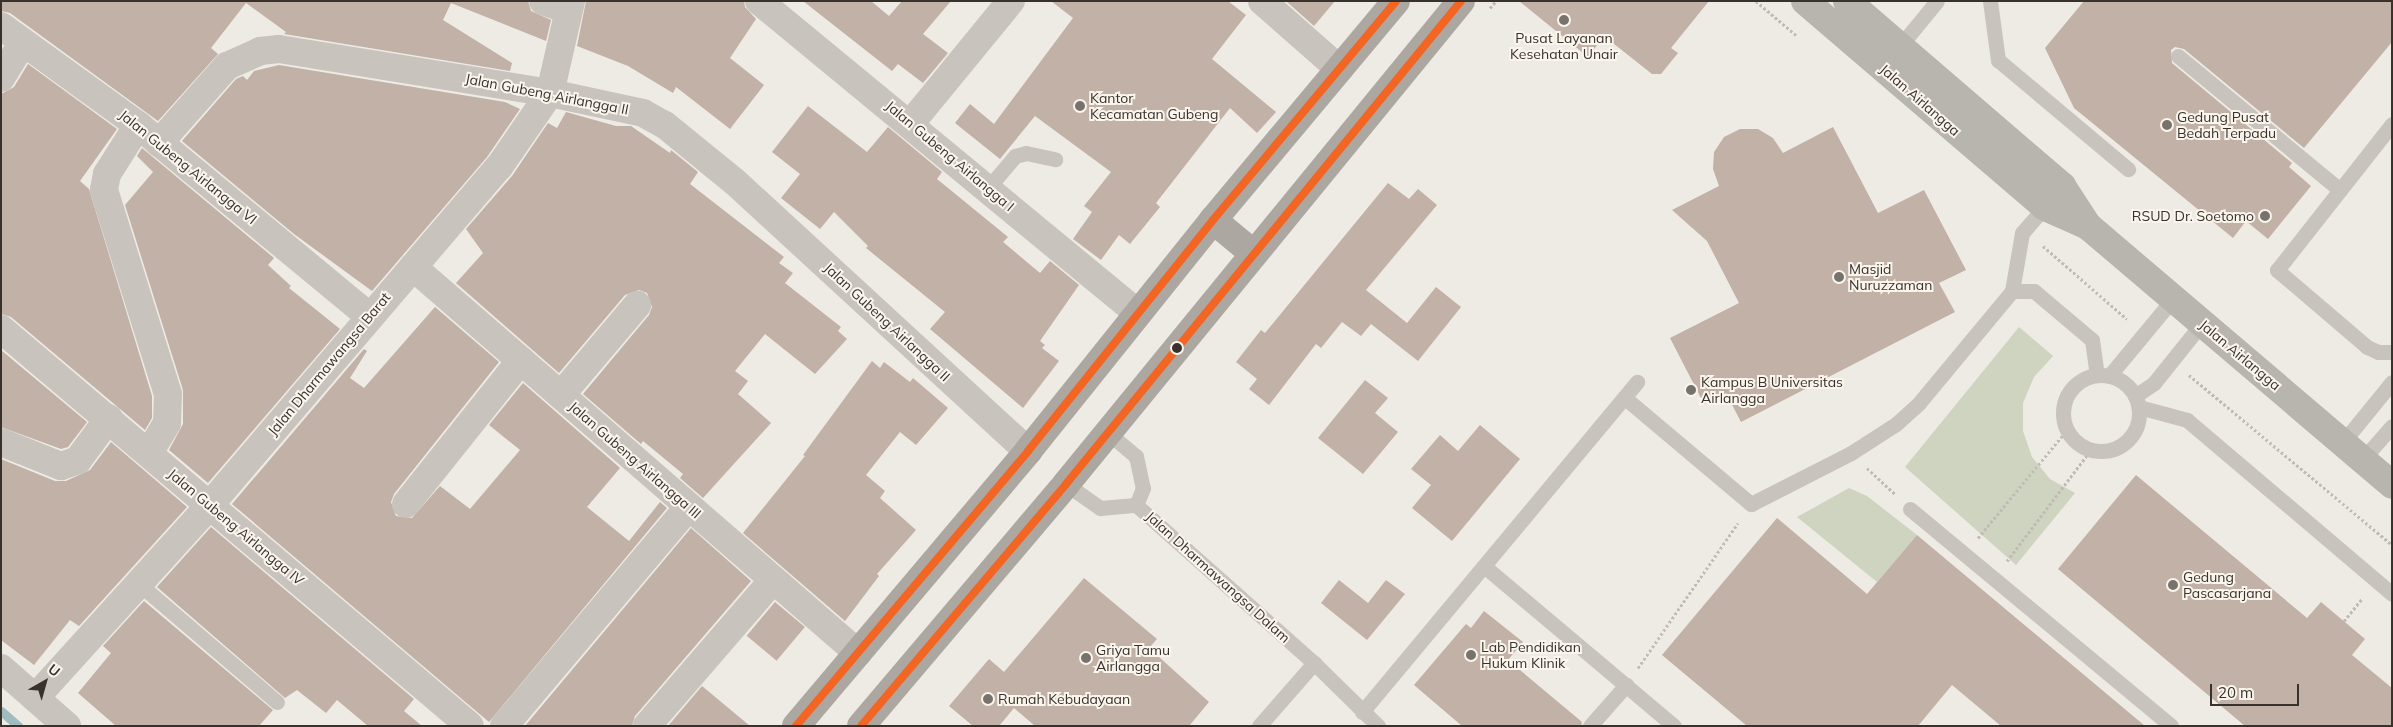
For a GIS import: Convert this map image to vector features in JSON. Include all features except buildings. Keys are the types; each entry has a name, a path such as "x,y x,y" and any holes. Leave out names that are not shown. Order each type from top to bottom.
{"main road":[{"path":"796,726 1028,451 1214,220 1396,1"},
{"path":"861,726 1066,484 1461,1"},
{"name":"Jalan Airlangga","path":"1805,1 2045,207 2088,226"},
{"name":"Jalan Airlangga","path":"1852,3 2062,186 2088,226 2392,485"},
{"path":"1214,220 1254,254"}],"street":[{"name":"Jalan Gubeng Airlangga I","path":"759,1 911,124 1138,313"},
{"path":"911,124 1012,1"},
{"path":"1262,1 1339,69"},
{"name":"Jalan Dharmawangsa Barat","path":"35,698 209,506 369,316 499,167 550,94 561,4"},
{"path":"1,78 12,34"},
{"name":"Jalan Gubeng Airlangga VI","path":"12,34 138,125 369,316"},
{"name":"Jalan Gubeng Airlangga II","path":"159,143 227,66 260,51 306,52 550,94 643,113 665,126 735,182 1028,451"},
{"path":"138,125 108,174 104,190 168,394 167,422 149,454"},
{"name":"Jalan Gubeng Airlangga III","path":"413,267 772,580 858,652"},
{"path":"560,395 637,305"},
{"name":"Jalan Gubeng Airlangga IV","path":"1,329 109,418 209,506 470,726"},
{"path":"406,504 520,360"},
{"path":"1,442 61,466 78,460 109,418"},
{"path":"504,726 689,506"},
{"path":"648,726 772,580"},
{"path":"1,668 67,726"}],"lane":[{"path":"1900,46 1937,1"},
{"path":"1990,1 1998,60 2128,169"},
{"path":"2178,56 2340,190"},
{"path":"2392,124 2277,270 2367,347 2378,352 2392,352"},
{"path":"988,188 1015,156 1026,153 1056,159"},
{"path":"1625,398 1751,504 1850,453 1896,424 1919,403 2012,291 2025,230 2045,207"},
{"path":"2012,291 2034,291 2092,340 2103,376"},
{"path":"2103,376 2173,299"},
{"path":"2137,401 2154,384 2202,323"},
{"path":"2103,376 2129,387 2137,401 2136,428 2131,437 2113,450 2091,450 2081,446 2067,430 2063,418 2068,394 2085,378 2103,376"},
{"path":"1362,712 1637,382"},
{"path":"2353,451 2392,382"},
{"path":"2137,401 2187,420 2392,594"},
{"path":"2353,451 2392,426"},
{"path":"1107,432 1136,456 1143,488 1136,505"},
{"name":"Jalan Dharmawangsa Dalam","path":"1066,484 1100,508 1136,505 1314,663 1378,726"},
{"path":"1910,508 2171,726"},
{"path":"1484,566 1674,726"},
{"path":"138,583 277,702"},
{"path":"1259,726 1314,663"},
{"path":"1590,726 1626,685"}],"path":[{"path":"1756,1 1800,38"},
{"path":"2025,230 2143,334"},
{"path":"2173,360 2392,545"},
{"path":"1965,554 2067,430"},
{"path":"1994,579 2091,450"},
{"path":"1850,453 1910,508"},
{"path":"1626,685 1751,504"},
{"path":"2344,621 2377,581"}],"green space":[{"path":"2019,327 2053,356 2034,377 2023,403 2023,431 2032,457 2050,479 2075,493 2016,565 1905,467"},
{"path":"1849,488 1867,496 1917,535 1877,582 1797,517"}],"waterway":[{"path":"1,711 18,726"}],"transit line":[{"path":"796,726 1028,451 1213,220 1396,1"},
{"path":"861,726 1066,484 1461,1"}],"place":[{"name":"Pusat Layanan Kesehatan Unair","path":"1564,20"},
{"name":"Kantor Kecamatan Gubeng","path":"1080,106"},
{"name":"Gedung Pusat Bedah Terpadu","path":"2167,125"},
{"name":"RSUD Dr. Soetomo","path":"2265,216"},
{"name":"Masjid Nuruzzaman","path":"1839,277"},
{"name":"Kampus B Universitas Airlangga","path":"1691,390"},
{"name":"Gedung Pascasarjana","path":"2173,585"},
{"name":"Lab Pendidikan Hukum Klinik","path":"1471,655"},
{"name":"Griya Tamu Airlangga","path":"1086,658"},
{"name":"Rumah Kebudayaan","path":"988,699"}]}
